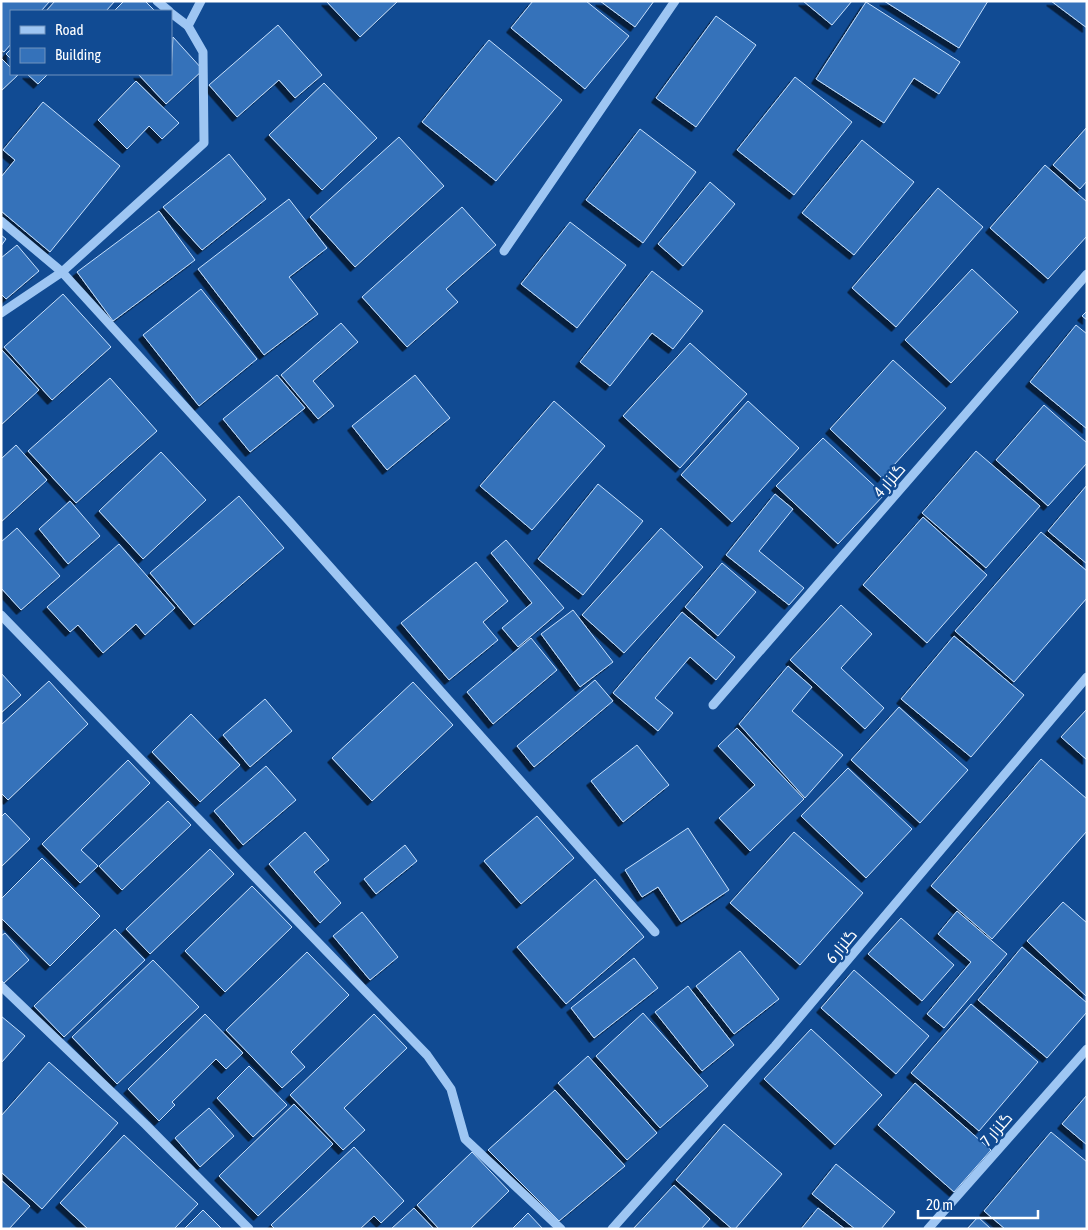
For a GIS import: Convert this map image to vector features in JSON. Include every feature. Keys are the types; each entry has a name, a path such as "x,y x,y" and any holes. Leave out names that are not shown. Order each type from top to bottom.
{"street":[{"path":"157,1 168,10"},
{"path":"188,26 201,1"},
{"path":"504,251 675,1"},
{"path":"1,313 62,272 204,143 203,52 188,26 172,14"},
{"path":"1,221 62,272 283,514 655,932"},
{"name":"گلزار 4","path":"713,705 1087,274"},
{"path":"1,615 427,1055 452,1088 465,1139 561,1229"},
{"name":"گلزار 6","path":"612,1229 775,1046 1087,677"},
{"path":"1,986 146,1125 249,1229"},
{"name":"گلزار 7","path":"928,1229 1087,1049"}],"building":[{"path":"1,1 50,1 42,10 10,10 10,45 4,52 1,50"},
{"path":"55,1 115,1 107,10 47,10"},
{"path":"124,1 145,1 154,10 115,10"},
{"path":"326,1 398,1 360,37"},
{"path":"533,1 586,1 629,36 585,89 511,28"},
{"path":"600,1 654,1 635,27"},
{"path":"803,1 852,1 832,25"},
{"path":"884,1 988,1 959,48"},
{"path":"1051,1 1087,1 1087,28"},
{"path":"866,2 960,62 939,94 914,78 884,123 816,79"},
{"path":"716,16 756,45 696,127 656,98"},
{"path":"278,25 322,75 295,98 279,80 237,117 209,85"},
{"path":"173,37 203,70 166,104 139,75 172,75"},
{"path":"489,40 562,100 496,181 422,122"},
{"path":"10,50 10,58 6,54"},
{"path":"1,58 10,67 10,75 18,75 1,91"},
{"path":"28,75 47,75 38,84"},
{"path":"795,77 852,122 794,195 737,150"},
{"path":"136,81 179,123 162,139 149,126 127,149 98,120"},
{"path":"324,83 377,138 322,190 269,135"},
{"path":"43,102 120,166 50,252 1,211 1,177 15,160 3,150"},
{"path":"1087,127 1087,181 1080,189 1053,165"},
{"path":"640,129 696,172 643,243 586,200"},
{"path":"399,137 444,186 355,267 310,217"},
{"path":"862,140 914,182 854,255 802,213"},
{"path":"229,154 266,199 202,250 163,207"},
{"path":"1045,165 1087,202 1087,236 1048,279 990,228"},
{"path":"710,182 735,204 683,266 658,244"},
{"path":"938,188 983,227 896,327 852,288"},
{"path":"289,199 327,248 289,277 318,314 264,355 198,269"},
{"path":"462,207 496,245 446,289 458,302 407,347 362,297"},
{"path":"159,211 195,260 113,321 77,272"},
{"path":"570,222 626,265 577,328 521,284"},
{"path":"1,235 6,239 1,246"},
{"path":"17,245 39,271 6,299 1,294 1,258"},
{"path":"972,269 1018,312 951,383 905,340"},
{"path":"652,271 703,311 673,349 652,333 610,386 580,362"},
{"path":"201,289 257,359 199,406 143,335"},
{"path":"63,294 111,347 52,400 4,347"},
{"path":"1087,311 1087,320 1082,316"},
{"path":"341,323 358,342 313,381 334,406 318,419 281,375"},
{"path":"1076,325 1087,334 1087,429 1030,382"},
{"path":"690,343 747,394 680,468 623,416"},
{"path":"1,349 39,390 1,425"},
{"path":"893,360 946,408 882,478 830,429"},
{"path":"277,375 305,408 250,452 223,419"},
{"path":"415,375 450,418 387,470 352,426"},
{"path":"110,378 157,431 76,503 28,451"},
{"path":"554,401 605,446 532,530 480,486"},
{"path":"748,401 799,448 732,522 681,475"},
{"path":"1044,405 1087,443 1087,463 1048,506 996,460"},
{"path":"823,438 884,495 838,544 776,486"},
{"path":"16,445 47,480 1,522 1,459"},
{"path":"976,451 1040,506 986,568 922,513"},
{"path":"161,452 206,500 143,559 99,511"},
{"path":"598,484 643,521 583,595 538,559"},
{"path":"1087,485 1087,564 1048,531"},
{"path":"775,494 793,509 759,551 804,588 789,605 726,555"},
{"path":"239,496 284,548 194,625 150,573"},
{"path":"70,501 100,536 68,564 39,529"},
{"path":"923,517 987,575 927,643 863,585"},
{"path":"17,528 60,576 21,610 1,588 1,542"},
{"path":"661,528 703,567 624,653 582,615"},
{"path":"1041,532 1087,571 1087,598 1014,682 955,631"},
{"path":"506,540 564,608 518,647 502,628 532,603 491,553"},
{"path":"119,544 175,608 145,635 136,624 103,653 78,625 70,632 47,607"},
{"path":"476,562 508,601 483,622 498,640 449,680 401,623"},
{"path":"722,563 756,592 718,636 685,607"},
{"path":"841,605 872,634 841,668 884,708 865,729 790,660"},
{"path":"573,610 613,662 580,687 541,634"},
{"path":"682,612 735,657 716,680 690,657 655,698 673,713 658,731 613,693"},
{"path":"954,636 1024,695 971,757 901,699"},
{"path":"531,638 557,670 493,724 467,692"},
{"path":"788,666 812,687 792,711 843,755 805,798 739,724"},
{"path":"1,673 21,695 1,713"},
{"path":"595,680 613,701 534,767 517,746"},
{"path":"49,681 88,724 8,800 1,793 1,725"},
{"path":"413,682 453,725 372,801 332,758"},
{"path":"265,699 292,731 250,767 223,735"},
{"path":"899,707 968,770 920,823 851,760"},
{"path":"1087,709 1087,760 1061,737"},
{"path":"191,714 240,765 200,802 152,752"},
{"path":"737,728 804,799 750,851 719,818 755,785 718,746"},
{"path":"637,745 669,785 623,822 591,781"},
{"path":"1041,759 1087,799 1087,831 992,939 931,886"},
{"path":"128,760 150,783 81,850 98,866 80,883 42,844"},
{"path":"266,766 296,800 243,845 214,811"},
{"path":"848,768 912,829 866,878 801,816"},
{"path":"168,801 191,825 122,890 99,866"},
{"path":"5,813 30,839 1,867 1,817"},
{"path":"537,816 574,858 521,904 484,861"},
{"path":"688,828 729,890 681,922 658,887 642,897 625,870"},
{"path":"305,832 329,860 314,872 341,903 320,923 269,864"},
{"path":"794,832 863,893 800,965 730,903"},
{"path":"405,845 417,861 376,894 364,879"},
{"path":"210,849 234,874 150,954 126,929"},
{"path":"42,858 100,916 50,966 1,918 1,899"},
{"path":"595,879 644,937 566,1004 517,947"},
{"path":"252,886 292,927 225,992 185,951"},
{"path":"1063,902 1087,923 1087,997 1027,941"},
{"path":"957,911 1007,954 944,1028 927,1014 971,962 938,934"},
{"path":"362,912 398,957 370,980 333,936"},
{"path":"901,918 954,965 922,1001 868,954"},
{"path":"115,929 145,960 64,1037 34,1006"},
{"path":"5,933 29,960 4,983 1,980 1,936"},
{"path":"1022,947 1087,1003 1087,1012 1047,1058 978,1000"},
{"path":"740,951 779,999 734,1034 696,986"},
{"path":"307,952 349,995 291,1052 305,1067 282,1088 226,1030"},
{"path":"634,958 658,988 594,1038 571,1008"},
{"path":"153,960 199,1007 117,1084 72,1037"},
{"path":"854,970 929,1036 896,1074 821,1008"},
{"path":"688,986 734,1045 702,1071 655,1012"},
{"path":"971,1004 1038,1062 979,1131 911,1073"},
{"path":"643,1013 708,1086 660,1128 596,1056"},
{"path":"205,1014 243,1053 226,1069 216,1059 172,1102 175,1105 159,1121 128,1089"},
{"path":"374,1014 407,1048 344,1108 365,1130 343,1150 290,1095"},
{"path":"1,1016 25,1036 1,1063"},
{"path":"811,1029 882,1095 835,1145 764,1079"},
{"path":"588,1056 657,1133 627,1160 558,1083"},
{"path":"49,1062 118,1123 42,1209 1,1172 1,1116"},
{"path":"249,1066 287,1105 253,1137 217,1098"},
{"path":"915,1083 991,1150 954,1192 878,1125"},
{"path":"555,1090 625,1166 559,1221 488,1150"},
{"path":"1087,1095 1087,1145 1062,1124"},
{"path":"294,1104 333,1144 258,1216 219,1176"},
{"path":"209,1108 234,1136 200,1167 175,1138"},
{"path":"724,1124 782,1174 735,1229 732,1229 676,1180"},
{"path":"1051,1132 1087,1162 1087,1229 1005,1229 984,1211"},
{"path":"124,1135 198,1204 174,1229 88,1229 60,1203"},
{"path":"354,1147 404,1201 381,1223 374,1216 360,1229 275,1229 271,1225"},
{"path":"472,1152 509,1191 470,1229 439,1229 417,1205"},
{"path":"836,1164 895,1212 881,1229 855,1229 812,1194"},
{"path":"1,1180 30,1206 9,1229 1,1229"},
{"path":"674,1185 710,1219 701,1229 633,1229"},
{"path":"414,1208 434,1229 391,1229"},
{"path":"818,1208 845,1229 801,1229"},
{"path":"203,1210 222,1229 184,1229"},
{"path":"528,1213 543,1229 512,1229"},
{"path":"978,1217 991,1229 967,1229"}]}
